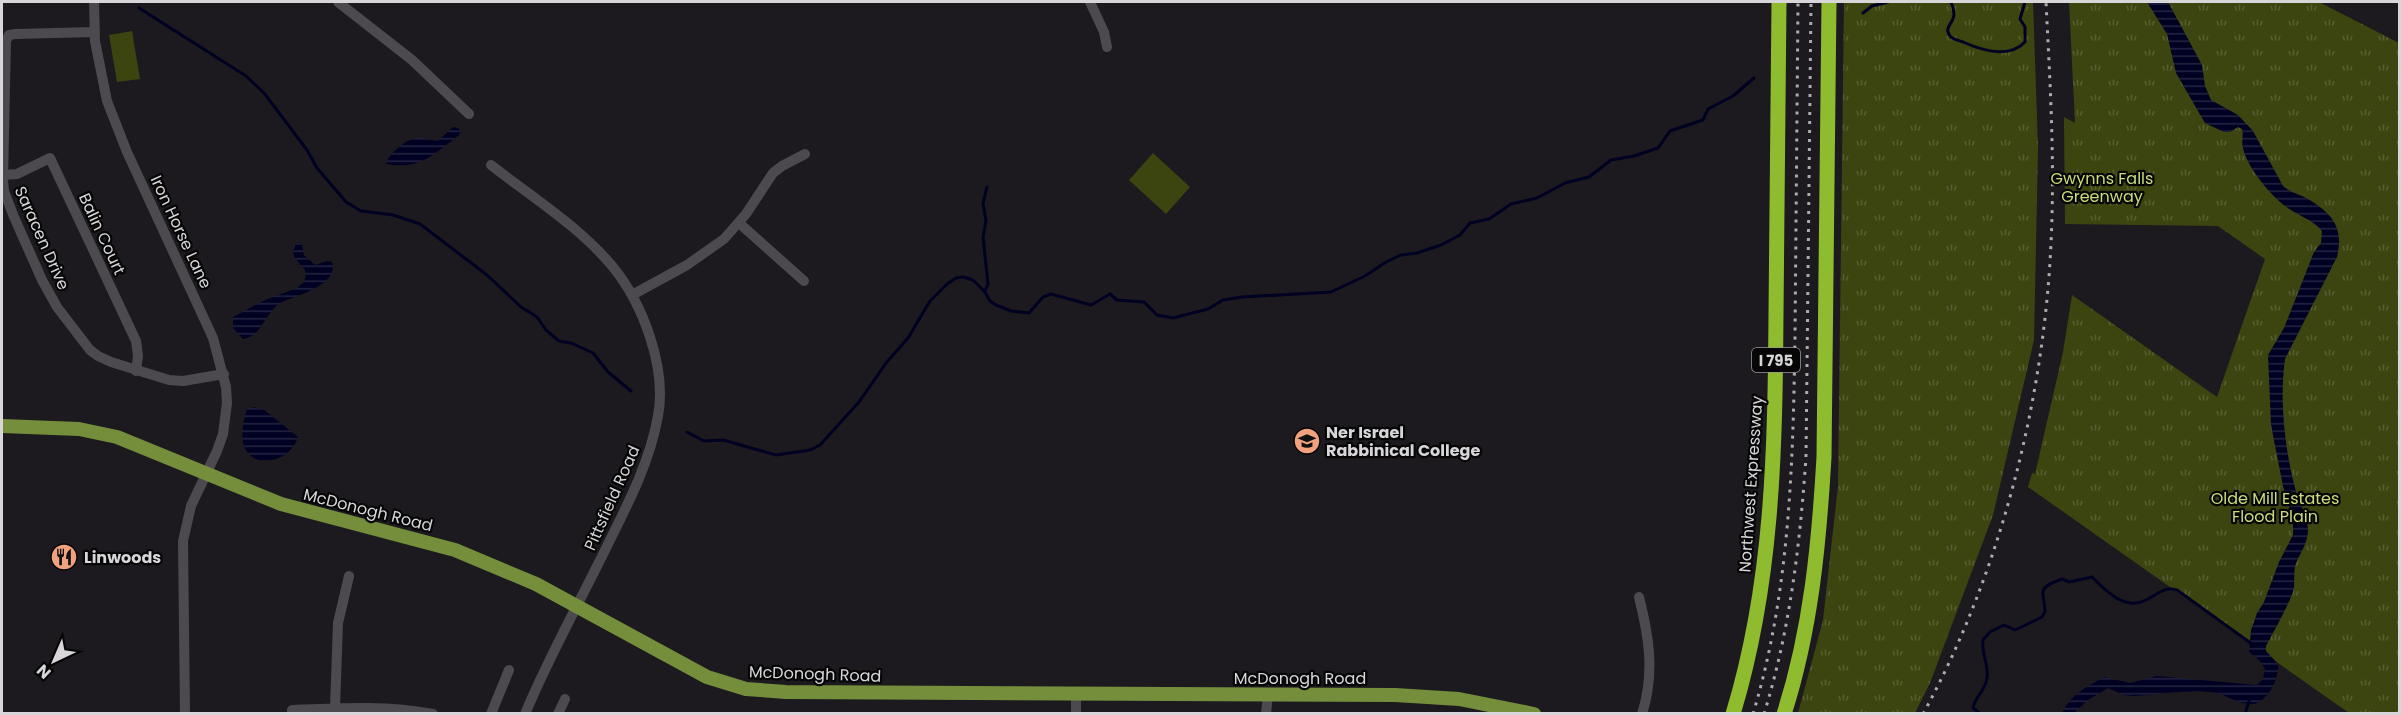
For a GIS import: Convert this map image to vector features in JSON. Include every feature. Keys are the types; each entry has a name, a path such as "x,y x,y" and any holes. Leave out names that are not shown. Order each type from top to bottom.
{"highway":[{"name":"Northwest Expressway","path":"1732,714 1749,656 1765,567 1771,510 1776,395 1779,2"},
{"path":"1784,714 1807,623 1821,512 1830,2"}],"main road":[{"name":"McDonogh Road","path":"2,426 66,428 105,434 152,450 281,504 455,550 514,573 696,672 746,688 786,692 1432,696 1489,703 1534,714"}],"street":[{"name":"Iron Horse Lane","path":"94,2 95,32 102,83 117,127 213,338 224,374 226,418 217,451 191,506 183,541 185,714"},
{"path":"339,2 412,60 469,114"},
{"path":"1090,2 1104,32 1107,47"},
{"name":"Saracen Drive","path":"95,32 9,35 6,46 4,191 57,307 90,350 98,356 169,380 183,381 224,374"},
{"path":"632,295 703,255 724,239 758,198 773,173 805,154"},
{"name":"Balin Court","path":"3,175 17,174 50,158 136,341 138,357 136,370"},
{"name":"Pittsfield Road","path":"491,165 589,242 613,267 632,295 650,336 656,357 659,414 643,472 525,714"},
{"path":"739,223 804,280"},
{"path":"335,708 338,622 349,576"},
{"path":"1640,597 1648,632 1651,662 1648,691 1641,714"},
{"path":"491,714 509,669"},
{"path":"1076,694 1076,714"},
{"path":"1266,714 1268,694"},
{"path":"558,714 565,699"},
{"path":"292,714 292,710 335,708 401,709 433,714"}],"green space":[{"path":"1844,2 2033,2 2038,148 2034,340 1993,515 1930,683 1915,713 1798,713 1823,620 1838,486"},
{"name":"Olde Mill Estates Flood Plain","path":"2069,2 2319,2 2399,43 2399,713 2349,713 2028,487 2032,473 2035,474 2063,352 2072,295 2217,397 2265,259 2218,226 2065,224 2064,117 2075,123"},
{"path":"132,31 140,79 117,82 109,35"},
{"path":"1153,153 1190,187 1166,214 1129,180"}],"water":[{"path":"2147,2 2168,2 2202,65 2205,86 2211,100 2238,115 2253,131 2283,186 2324,210 2337,230 2339,247 2337,257 2285,359 2283,375 2286,443 2296,492 2308,531 2294,573 2293,592 2266,646 2266,651 2278,664 2278,669 2273,686 2262,700 2247,704 2217,693 2196,691 2133,696 2108,688 2088,700 2074,713 2062,713 2074,696 2104,677 2130,683 2157,676 2257,685 2263,679 2265,669 2249,652 2251,630 2279,562 2293,535 2293,520 2283,486 2271,425 2268,355 2284,328 2314,252 2321,243 2322,231 2284,205 2262,183 2246,156 2242,145 2242,129 2238,127 2230,132 2224,132 2205,123 2176,73 2167,34"},
{"path":"453,127 461,131 459,135 426,159 408,165 386,164 394,151 409,140 419,138 438,141"},
{"path":"297,242 302,245 304,255 315,265 327,261 332,262 333,270 329,277 316,288 276,306 255,333 243,339 233,328 233,317 265,300 297,288 304,282 305,270 294,257 293,251"},
{"path":"254,407 263,409 298,437 294,446 287,453 278,458 260,460 246,451 242,438 243,426 247,409"}],"waterway":[{"path":"1863,13 1872,6 1888,2"},
{"path":"1951,2 1954,14 1948,29 1950,36 1978,48 2003,52 2025,42 2025,27 2020,19 2025,2"},
{"path":"139,8 246,76 264,93 307,150 317,168 346,202 361,211 393,215 420,224 487,275 521,307 537,317 546,330 559,341 571,343 593,353 608,372 631,391"},
{"path":"687,432 704,441 723,440 776,455 810,450 820,445 859,402 886,363 908,338 930,301 956,278 963,277 973,280 996,305 1011,311 1029,313 1043,297 1051,294 1091,305 1110,294 1117,300 1144,302 1157,315 1173,318 1208,309 1223,300 1331,292 1401,255 1417,253 1441,245 1460,235 1470,223 1489,219 1511,204 1537,198 1565,183 1589,177 1611,160 1634,156 1658,148 1670,131 1703,120 1708,109 1733,96 1754,78"},
{"path":"985,291 988,284 983,237 986,221 983,203 987,187"},
{"path":"1981,714 1973,708 1987,678 1983,640 1990,632 2004,625 2015,630 2042,617 2045,612 2044,588 2062,579 2069,582 2092,577 2116,598 2131,603 2146,600 2164,590 2177,590 2252,644"},
{"path":"2245,714 2249,701"}],"railway":[{"path":"1753,714 1775,621 1791,480 1795,337 1798,2"},
{"path":"1764,714 1787,619 1801,522 1806,457 1811,2"},
{"path":"1923,714 1974,604 1995,545 2028,425 2039,364 2047,303 2052,213 2052,122 2046,2"}],"place":[{"name":"Ner Israel Rabbinical College","path":"1307,441"},
{"name":"Linwoods","path":"64,557"}],"park label":[{"name":"Gwynns Falls Greenway","path":"2102,187"}]}
